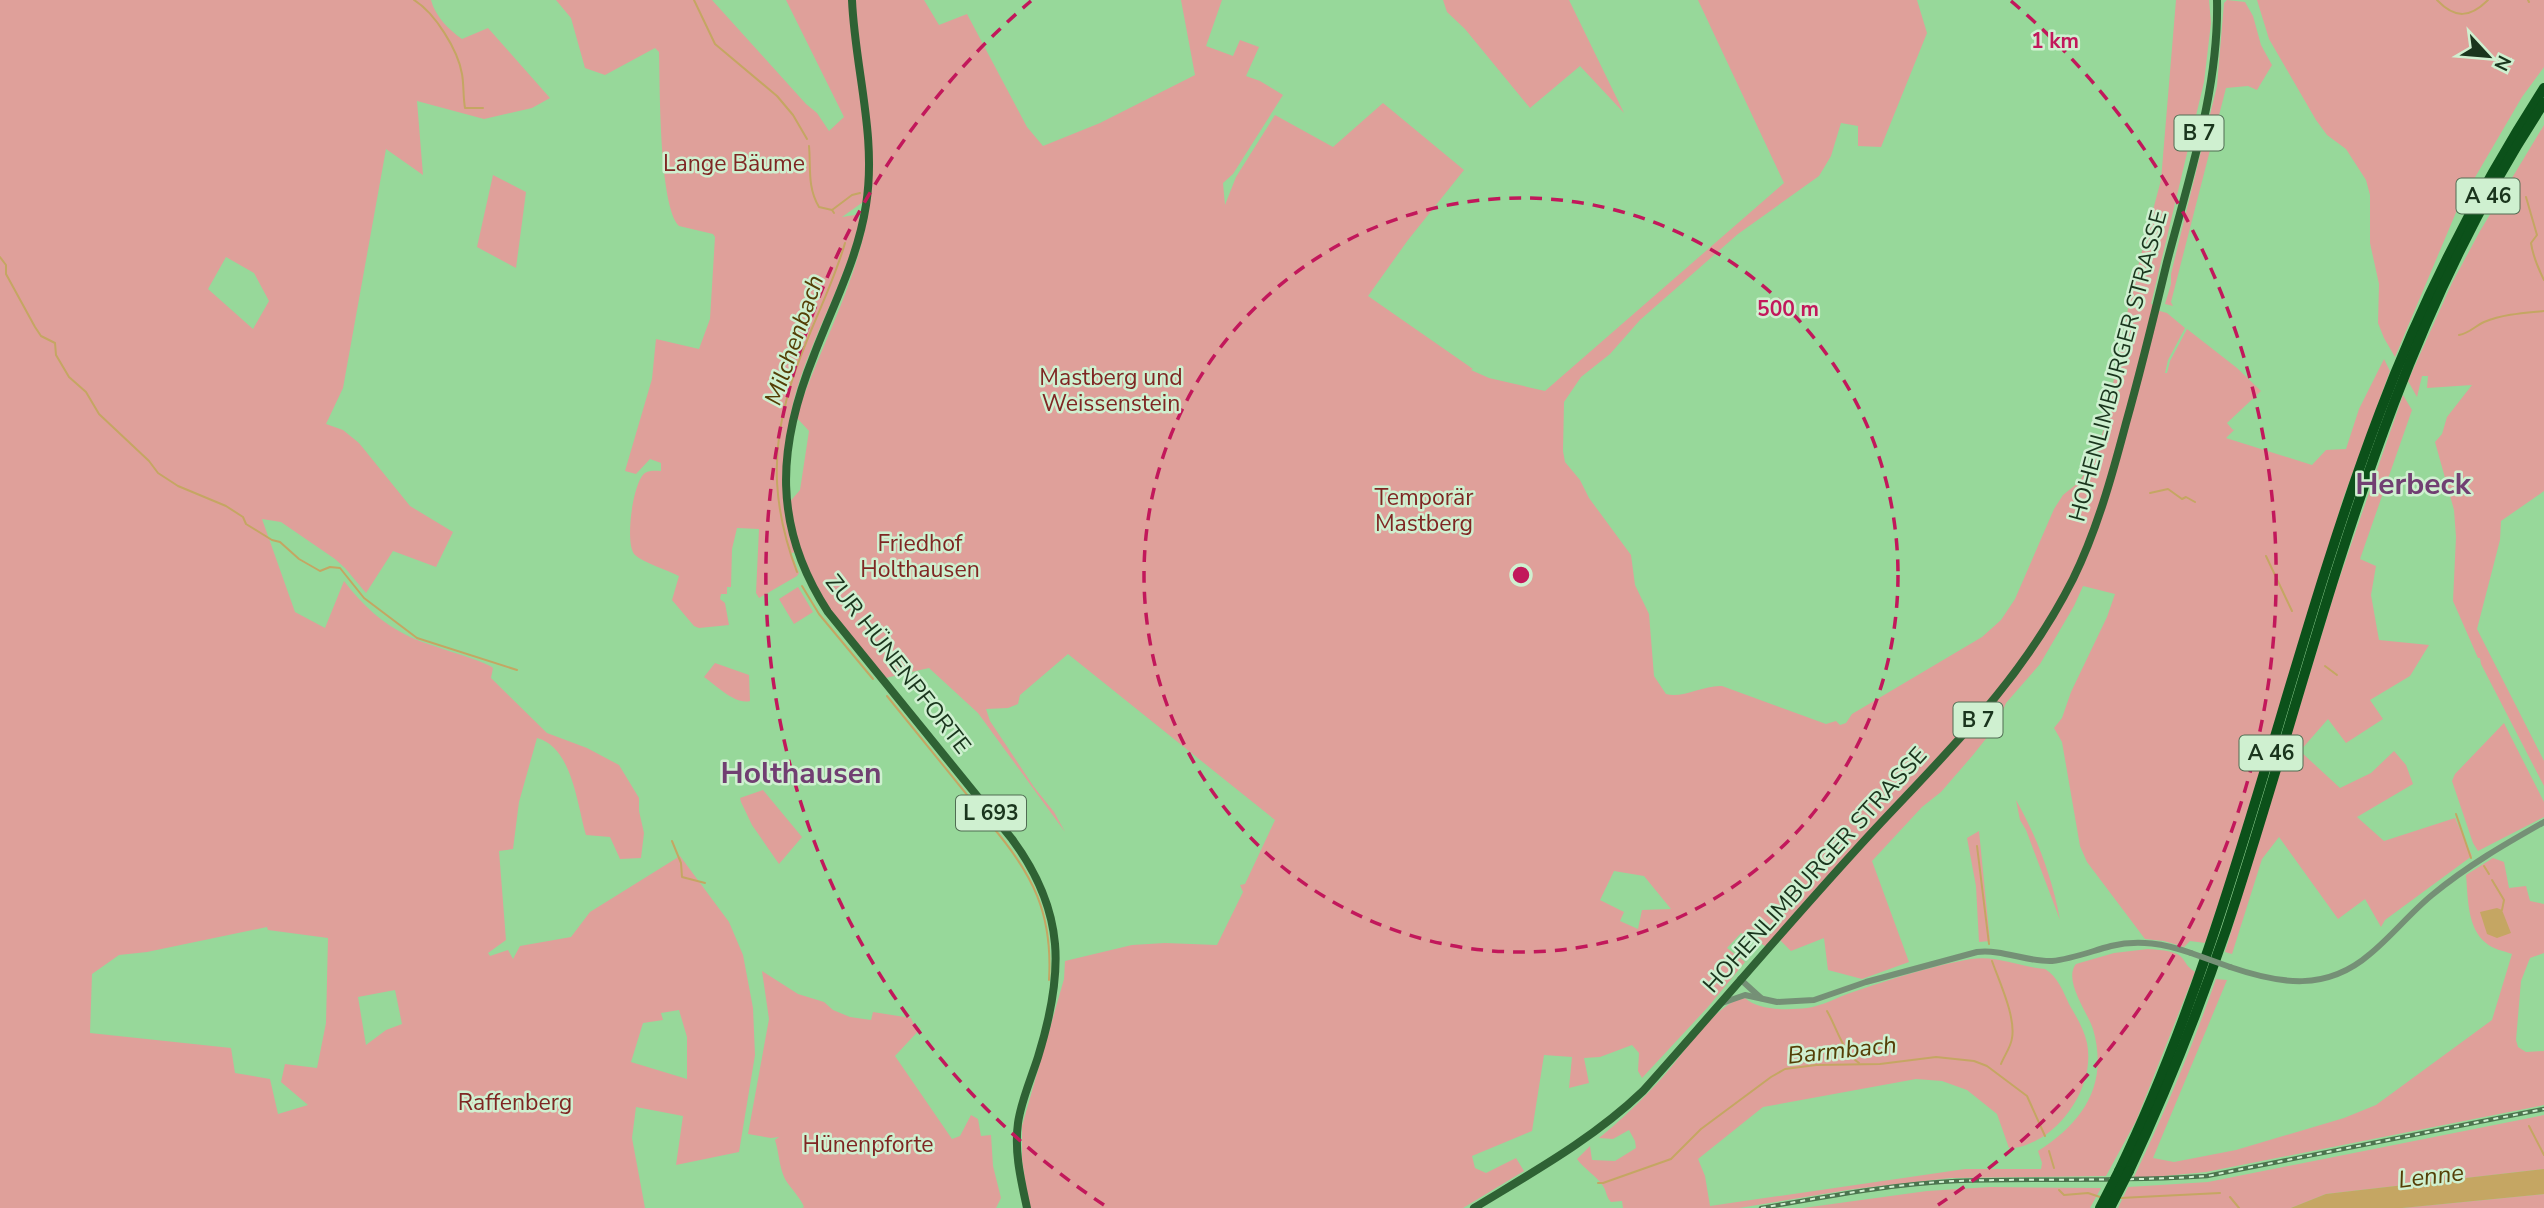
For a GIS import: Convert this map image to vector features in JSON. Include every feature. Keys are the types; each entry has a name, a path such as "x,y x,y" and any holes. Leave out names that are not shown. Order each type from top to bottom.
{"highway":[{"path":"2466,217 2494,160 2544,79"},
{"name":"A 46","path":"2110,1208 2175,1045 2217,929 2330,557 2375,425 2428,295 2466,217 2544,88"},
{"name":"A 46","path":"2100,1208 2124,1171 2185,1043 2216,959 2353,515 2384,426 2454,260 2490,192 2544,103"},
{"path":"2439,295 2490,203 2543,117"}],"main road":[{"name":"ZUR HÜNENPFORTE","path":"852,0 870,141 869,189 856,249 810,364 795,410 786,464 789,523 805,575 828,612 1012,839 1045,894 1053,922 1056,969 1048,1020 1018,1122 1018,1169 1027,1208"},
{"name":"HOHENLIMBURGER STRASSE","path":"1474,1208 1590,1136 1643,1091 1875,829 1984,714 2029,654 2073,578 2094,531 2115,466 2186,190 2214,64 2217,0"}],"street":[{"path":"1720,1003 1745,995 1785,1003 1814,1000 1866,982 1977,952 2055,961 2111,946 2139,943 2168,946 2264,978 2289,982 2316,980 2345,971 2369,955 2416,909 2462,872 2544,822"},
{"path":"1738,982 1745,995"},
{"path":"1738,982 1763,999"}],"green space":[{"name":"Raffenberg","path":"0,0 431,0 443,22 462,39 488,28 550,98 532,108 484,119 417,101 423,175 386,149 343,388 326,424 343,430 359,443 410,506 453,532 436,567 393,551 366,593 335,559 281,522 262,519 295,612 325,628 344,581 374,613 400,632 493,668 491,678 547,733 587,748 619,765 639,798 644,833 641,858 620,859 610,837 586,835 566,764 549,743 537,738 519,802 513,849 499,851 506,940 488,953 490,956 508,950 513,959 520,946 571,937 590,912 680,856 729,922 743,955 753,1008 755,1055 739,1152 676,1165 683,1116 636,1107 632,1138 645,1208 0,1208","holes":["226,257 254,273 269,301 253,329 208,289","267,927 268,930 328,938 326,1023 317,1068 285,1064 281,1082 308,1105 278,1114 270,1079 235,1073 231,1048 90,1033 92,974 119,955 147,952","395,990 402,1024 386,1030 366,1045 358,997","679,1010 687,1037 687,1079 631,1062 643,1023 663,1020 661,1013"]},
{"path":"556,0 712,0 817,113 829,131 844,117 786,0 924,0 939,25 967,14 1027,127 1043,146 1100,123 1195,75 1181,0 1222,0 1206,46 1233,56 1240,40 1259,47 1246,76 1283,95 1233,174 1223,183 1225,205 1236,177 1275,115 1333,147 1383,103 1464,170 1408,240 1368,296 1473,369 1471,370 1489,378 1545,391 1784,183 1698,0 1917,0 1927,33 1881,147 1858,146 1858,126 1841,123 1831,156 1819,176 1738,234 1640,320 1610,354 1581,377 1564,402 1565,462 1631,555 1635,585 1649,614 1654,676 1666,694 1679,695 1722,686 1826,724 1836,721 1840,725 1846,723 1852,714 1982,637 2001,620 2015,599 2054,509 2063,495 2079,482 2091,463 2104,429 2132,289 2161,180 2176,0 2209,0 2211,23 2204,82 2151,304 2185,328 2168,360 2165,373 2187,329 2237,368 2261,391 2227,423 2235,429 2226,438 2312,465 2326,450 2346,449 2359,409 2384,359 2390,371 2343,499 2249,814 2205,943 2190,941 2184,947 2145,939 2087,862 2080,846 2062,742 2054,728 2062,718 2115,594 2083,586 2040,664 2006,703 1996,726 1941,792 1922,807 1872,861 1909,962 1862,979 1828,970 1824,938 1791,951 1778,938 1769,948 1741,933 1727,948 1745,962 1708,1007 1642,1078 1638,1071 1639,1053 1632,1045 1600,1057 1584,1058 1589,1083 1569,1088 1572,1057 1544,1055 1532,1131 1472,1156 1475,1168 1486,1173 1516,1158 1524,1171 1463,1208 1029,1208 1022,1159 1022,1126 1064,979 1065,961 1132,945 1217,945 1243,892 1240,885 1245,884 1275,820 1068,654 1020,695 1018,704 1008,708 986,709 990,721 1065,832 978,713 929,668 881,679 841,630 797,552 791,553 799,573 797,576 759,598 756,593 759,529 737,528 732,549 731,587 727,587 727,594 721,594 720,599 725,603 729,625 699,628 694,626 672,600 679,576 639,558 632,549 631,513 637,488 645,473 661,471 661,463 650,459 636,474 625,471 652,379 656,339 699,349 710,319 715,237 713,234 679,226 672,214 664,171 659,52 655,48 605,75 585,68 571,18","holes":["870,141 870,194 863,237 848,286 800,406 797,418 809,431 800,490 787,505 787,444 792,408 807,360 853,244 860,220 855,215 842,217 863,202","1614,871 1644,876 1671,909 1642,910 1638,929 1620,921 1624,912 1600,900"]},
{"path":"1443,0 1569,0 1624,113 1580,66 1530,108 1465,29 1447,12"},
{"path":"2227,0 2245,2 2253,16 2261,45 2272,65 2257,90 2248,86 2226,88 2171,302 2173,306 2165,304 2217,86 2224,3"},
{"path":"2257,0 2544,0 2544,67 2522,97 2460,203 2395,357 2378,323 2379,284 2370,243 2370,195 2366,180 2346,149 2327,135 2316,120 2269,39"},
{"path":"2544,125 2544,491 2501,521 2500,540 2477,629 2544,761 2544,786 2478,658 2453,601 2456,537 2454,510 2435,442 2442,434 2447,417 2472,385 2427,388 2428,376 2422,376 2417,397 2408,381 2452,283"},
{"path":"493,175 526,192 516,268 477,247"},
{"path":"2403,395 2412,410 2360,559 2376,566 2371,595 2379,640 2429,645 2410,676 2370,700 2383,719 2346,743 2328,719 2300,751 2340,788 2371,773 2394,751 2406,765 2413,784 2357,817 2384,841 2455,818 2472,856 2385,920 2381,927 2365,899 2338,919 2279,837 2262,859 2232,954 2225,952 2335,591"},
{"path":"798,587 813,612 794,624 779,599"},
{"path":"715,663 749,675 750,701 732,697 704,677"},
{"path":"2504,723 2544,802 2544,817 2478,851 2452,781 2455,774"},
{"path":"763,790 802,837 779,864 752,825 740,798"},
{"path":"2016,800 2043,858 2060,920 2020,820"},
{"path":"1979,831 1990,941 1979,942 1976,886 1967,838"},
{"path":"2493,858 2504,862 2509,888 2526,886 2530,901 2544,904 2544,953 2530,958 2521,981 2516,1040 2518,1047 2526,1052 2544,1051 2544,1105 2206,1172 2133,1179 2177,1080 2216,979 2227,980 2153,1158 2174,1162 2236,1150 2344,1118 2376,1105 2492,1020 2512,954 2489,945 2475,929 2470,912 2466,875"},
{"path":"2148,949 2176,954 2195,972 2136,1121 2106,1176 1951,1178 1854,1189 1739,1208 1623,1208 1622,1201 1611,1202 1601,1183 1577,1159 1590,1146 1592,1160 1615,1161 1636,1148 1629,1130 1613,1139 1599,1138 1654,1087 1711,1019 1734,1001 1745,998 1766,1007 1807,1008 1912,973 1981,958 2045,969 2060,985 2082,1028 2088,1056 2084,1083 2072,1107 2054,1128 2031,1143 2009,1148 1997,1114 1967,1090 1942,1081 1916,1079 1763,1107 1698,1159 1705,1176 1710,1206 1965,1169 2041,1169 2038,1151 2068,1128 2079,1114 2094,1085 2097,1068 2093,1029 2077,996 2072,978 2076,964 2114,953"},
{"name":"Hünenpforte","path":"762,971 798,994 824,1002 833,1010 850,1017 871,1020 873,1012 911,1018 915,1027 921,1028 895,1056 952,1139 960,1136 971,1115 978,1119 981,1136 991,1135 993,1166 1001,1198 996,1208 802,1208 802,1203 783,1174 775,1140 779,1137 748,1134 769,1019"},
{"path":"2544,1115 2544,1169 2326,1194 2291,1208 2118,1208 2128,1187 2208,1182"},
{"path":"1990,1187 2101,1188 2090,1208 1803,1208 1927,1191"},
{"path":"2544,1194 2544,1208 2402,1208"}],"shaded area":[{"path":"2497,908 2502,910 2511,933 2497,938 2487,934 2480,912"},
{"path":"2544,1169 2544,1194 2402,1208 2291,1208 2326,1194"}],"waterway":[{"path":"414,0 430,14 456,54 462,74 465,108 483,108"},
{"name":"Milchenbach","path":"694,0 715,44 777,96 793,115 807,139"},
{"path":"2437,0 2450,11 2462,14 2475,10 2488,0"},
{"name":"Milchenbach","path":"809,146 811,184 815,199 819,207 834,213"},
{"path":"832,210 852,195 860,193"},
{"path":"2526,197 2537,235 2531,243 2532,248 2544,280"},
{"name":"Milchenbach","path":"797,572 779,505 777,462 782,417 794,375 845,243"},
{"path":"0,257 6,265 6,274 35,327 41,336 55,343 56,355 69,377 86,392 99,414 149,461 158,473 178,486 226,506 243,517 246,524 280,542 299,559 320,571 330,567 340,568 364,598 417,638 517,670"},
{"path":"2459,335 2499,317 2544,311"},
{"path":"2150,493 2168,489 2182,499 2186,497 2195,502"},
{"path":"2266,556 2292,611"},
{"name":"Milchenbach","path":"802,586 819,614 873,679"},
{"path":"2325,666 2337,675"},
{"name":"Milchenbach","path":"887,696 985,817"},
{"path":"2456,814 2471,858"},
{"name":"Milchenbach","path":"991,825 1018,861 1037,896 1048,935 1049,980"},
{"path":"672,841 681,863 682,877 705,883"},
{"path":"1977,846 1989,944"},
{"path":"2484,866 2489,874"},
{"path":"2492,880 2504,900 2502,910"},
{"path":"1992,961 2006,999 2013,1029 2010,1045 2001,1064"},
{"path":"1827,1011 1844,1046 1859,1063"},
{"name":"Barmbach","path":"1598,1183 1671,1159 1701,1129 1771,1077 1785,1069 1816,1065 1880,1064 1936,1057 1974,1061 1987,1066 2027,1096 2045,1136"},
{"path":"2529,1126 2544,1155"},
{"name":"Barmbach","path":"2049,1151 2054,1168"},
{"name":"Barmbach","path":"2059,1190 2064,1195 2088,1193 2100,1197"},
{"name":"Barmbach","path":"2120,1198 2220,1193"},
{"name":"Barmbach","path":"2230,1197 2239,1208"}],"railway":[{"path":"1761,1208 1932,1183 2207,1176 2544,1109"}],"district":[{"name":"Herbeck","path":"2413,484"},
{"name":"Holthausen","path":"801,773"}],"park label":[{"name":"Lange Bäume","path":"734,163"},
{"name":"Mastberg und Weissenstein","path":"1111,390"},
{"name":"Temporär Mastberg","path":"1424,510"},
{"name":"Friedhof Holthausen","path":"920,556"}],"water label":[{"name":"Lenne","path":"2431,1176"}]}
